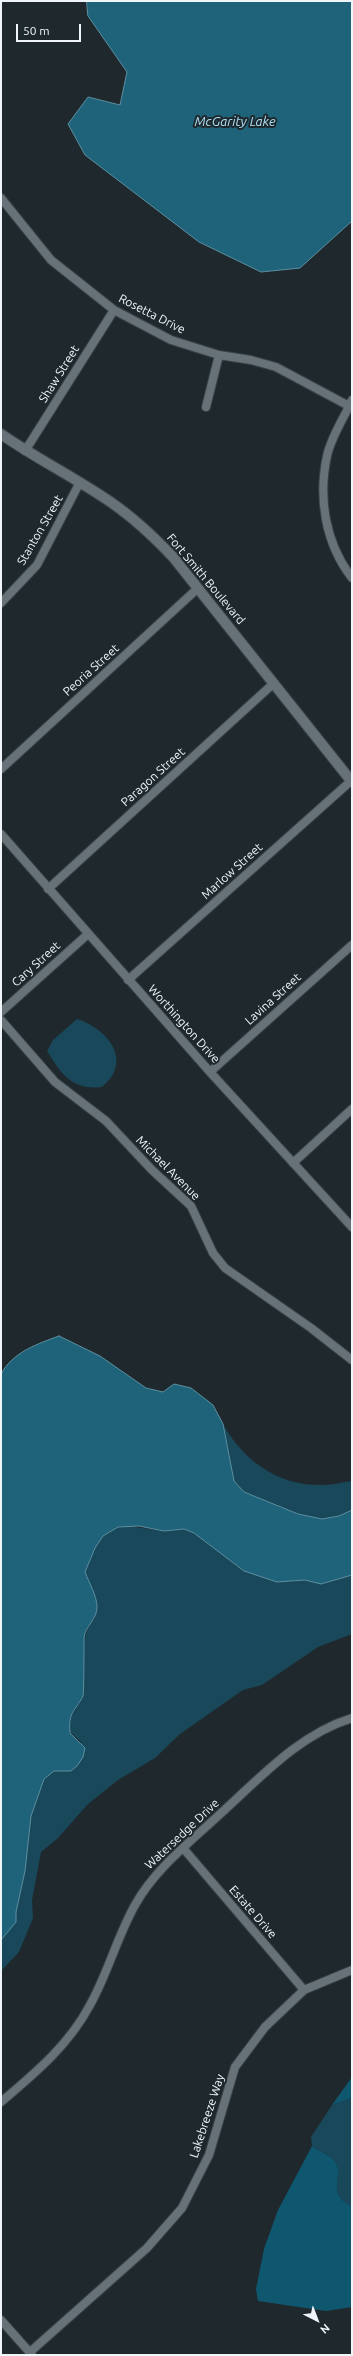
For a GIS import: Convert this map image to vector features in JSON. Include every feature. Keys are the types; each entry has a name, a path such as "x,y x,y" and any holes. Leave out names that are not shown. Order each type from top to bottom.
{"street":[{"name":"Rosetta Drive","path":"1,198 51,260 114,310 171,340 219,355 276,367 351,403"},
{"name":"Shaw Street","path":"25,451 114,310"},
{"path":"206,407 219,355"},
{"path":"351,403 327,455 322,498 332,545 352,578"},
{"name":"Fort Smith Boulevard","path":"1,434 25,451 80,482 147,529 173,557 197,589 352,781"},
{"name":"Stanton Street","path":"1,603 37,565 80,482"},
{"name":"Peoria Street","path":"1,768 197,589"},
{"name":"Paragon Street","path":"48,889 274,683"},
{"name":"Marlow Street","path":"128,980 352,781"},
{"name":"Worthington Drive","path":"1,834 128,980 352,1228"},
{"name":"Cary Street","path":"1,1012 88,934"},
{"name":"Lavina Street","path":"210,1072 352,945"},
{"name":"Michael Avenue","path":"1,1020 55,1082 106,1121 152,1170 191,1206 213,1253 225,1268 311,1328 352,1360"},
{"path":"292,1163 352,1109"},
{"name":"Watersedge Drive","path":"1,2102 49,2060 68,2038 90,2005 135,1905 156,1873 287,1754 333,1724 352,1718"},
{"name":"Estate Drive","path":"183,1848 304,1990"},
{"name":"Lakebreeze Way","path":"31,2354 147,2248 182,2208 209,2155 235,2067 265,2027 304,1990 352,1970"},
{"path":"1,2320 31,2354"}],"shaded area":[{"path":"77,1019 93,1026 101,1032 113,1046 116,1054 116,1063 113,1074 102,1087 83,1086 75,1083 63,1074 47,1051 53,1040"},
{"path":"223,1424 232,1438 253,1461 265,1470 279,1477 308,1485 327,1485 352,1481 352,1510 339,1516 322,1519 298,1514 244,1492 234,1481"},
{"path":"128,1526 164,1531 184,1529 194,1533 244,1571 277,1582 305,1580 321,1584 352,1575 352,1634 318,1647 262,1685 243,1690 180,1734 155,1758 118,1780 88,1804 57,1839 41,1852 32,1900 33,1918 19,1952 1,1971 1,1940 16,1922 16,1912 25,1871 31,1816 44,1779 54,1771 71,1771 77,1766 81,1742 70,1732 70,1720 83,1696 84,1641 86,1633 95,1618 85,1572 95,1548 103,1536 118,1527"},
{"path":"352,2077 352,2098 332,2105"},
{"path":"352,2098 352,2206 344,2202 338,2192 338,2171 335,2161 312,2146 311,2137 332,2105"},
{"path":"312,2146 335,2161 338,2171 338,2192 344,2202 352,2206 352,2307 326,2311 258,2301 256,2289 264,2249 278,2210"}],"water":[{"name":"McGarity Lake","path":"87,1 352,1 352,221 300,268 261,272 199,242 85,155 68,124 88,97 120,105 127,72 88,16"},
{"path":"59,1336 100,1356 146,1388 163,1392 174,1384 191,1388 213,1405 223,1424 234,1481 244,1492 298,1514 322,1519 339,1516 352,1510 352,1575 321,1584 305,1580 277,1582 244,1571 194,1533 184,1529 164,1531 139,1526 118,1527 103,1536 95,1548 85,1572 94,1594 97,1607 95,1616 86,1630 84,1638 83,1696 70,1720 70,1733 85,1748 83,1757 77,1766 71,1771 54,1771 44,1779 31,1816 25,1871 16,1912 16,1922 1,1940 1,1374 6,1366 19,1354"}]}
